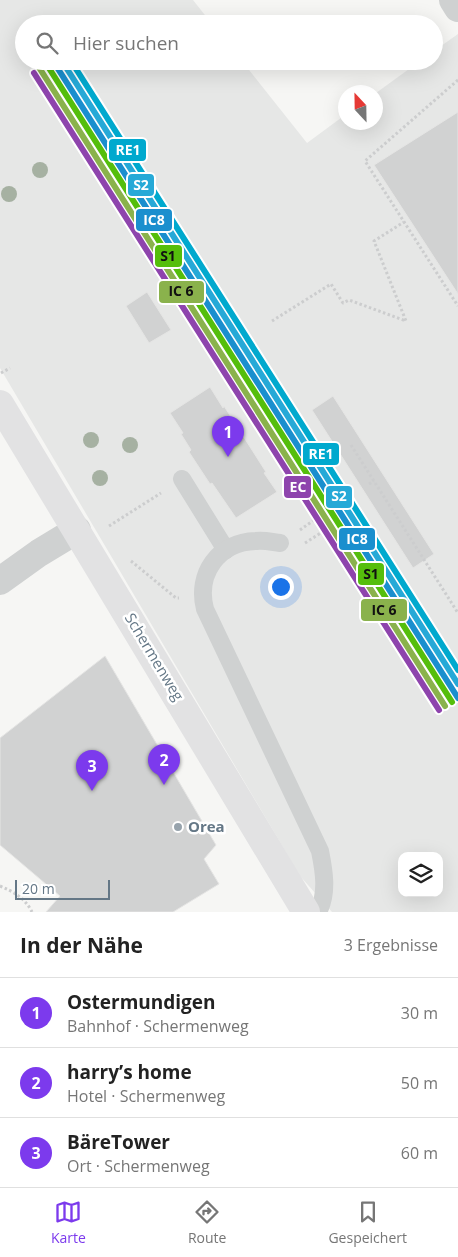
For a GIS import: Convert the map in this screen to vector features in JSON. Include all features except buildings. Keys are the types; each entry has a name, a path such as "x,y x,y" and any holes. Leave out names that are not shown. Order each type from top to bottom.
{"street":[{"path":"453,0 458,8"},
{"name":"Schermenweg","path":"0,404 306,912"},
{"path":"0,581 39,553 77,530"}],"lane":[{"path":"182,479 226,550"},
{"path":"280,543 254,541 238,544 226,550 214,559 202,584 201,596 205,609 320,851 325,884 318,912"}],"path":[{"path":"458,80 365,161 458,306"},
{"path":"272,321 331,284 343,304 349,300 406,321 374,241 404,222"},
{"path":"0,373 10,368"},
{"path":"351,445 458,613"},
{"path":"105,528 182,479"},
{"path":"369,484 374,481"},
{"path":"298,532 314,520"},
{"path":"126,557 176,598 184,599 201,596"},
{"path":"0,886 14,892 28,905 32,912"}],"shaded area":[{"path":"0,0 193,0 205,15 15,15 15,70 249,70 307,143 338,120 338,130 383,130 383,88 408,70 443,70 443,45 458,34 458,912 332,912 300,876 0,368"}],"transit line":[{"path":"41,70 445,706"},
{"name":"S1","path":"50,70 452,702"},
{"name":"IC8","path":"59,70 458,698"},
{"name":"S2","path":"68,70 458,684"},
{"name":"RE1","path":"77,70 458,670"},
{"name":"EC","path":"34,73 439,710"}],"place":[{"name":"Ostermundigen","path":"228,457"},
{"name":"harry’s home","path":"164,785"},
{"name":"BäreTower","path":"92,791"},
{"name":"Orea","path":"178,827"}]}
